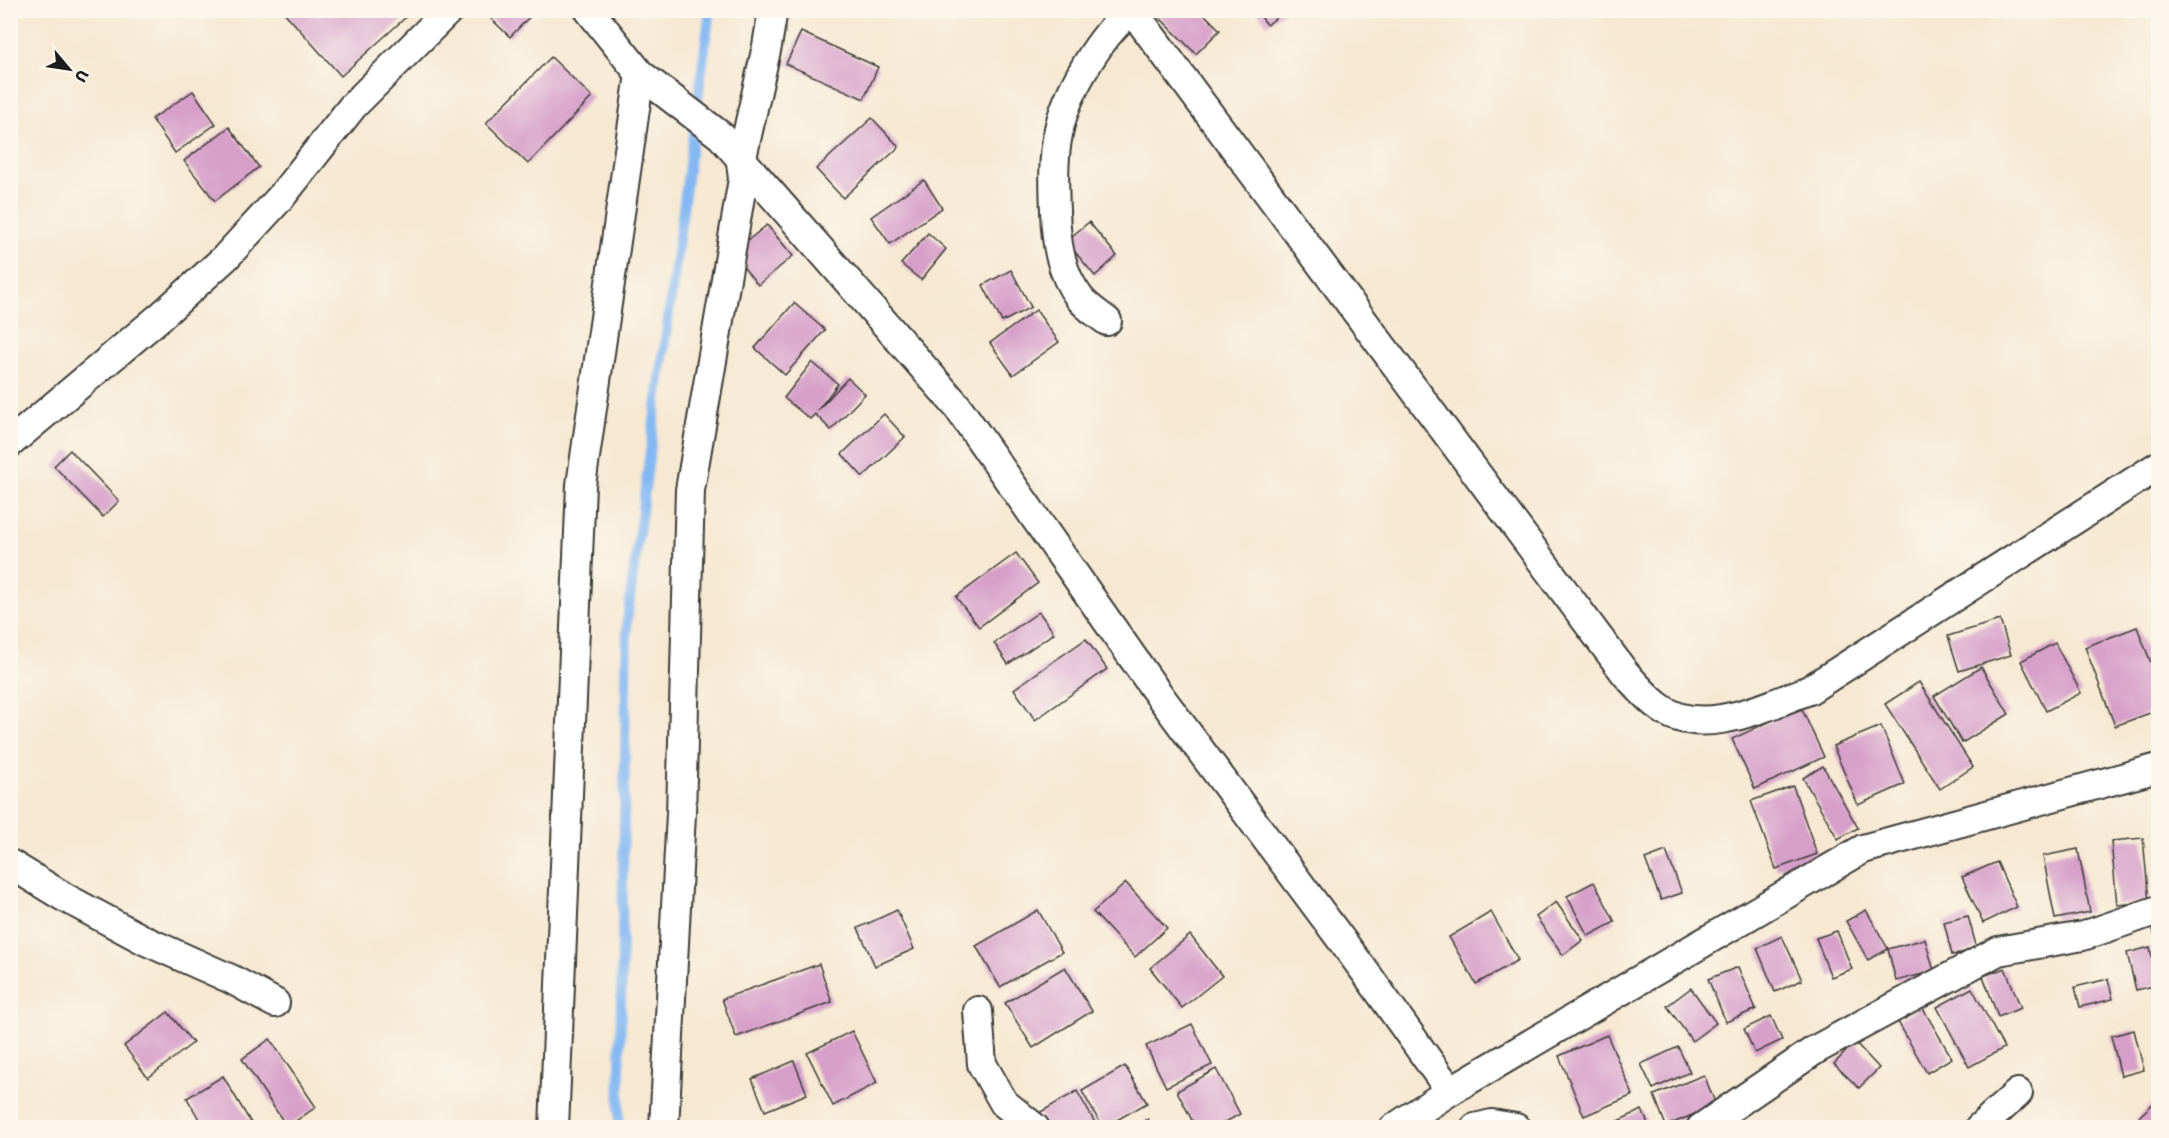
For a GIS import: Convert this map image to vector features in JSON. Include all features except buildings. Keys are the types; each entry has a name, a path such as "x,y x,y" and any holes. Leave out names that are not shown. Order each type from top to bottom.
{"street":[{"path":"10,443 161,316 225,258 281,197 353,106 449,10"},
{"path":"589,10 646,78 721,136 741,162 957,406 1154,688 1366,973 1450,1091"},
{"path":"664,1128 681,814 690,490 743,179 741,162 773,10"},
{"path":"1107,321 1080,298 1062,265 1056,229 1054,176 1058,133 1065,110 1081,75 1101,43 1121,19 1132,10 1625,673 1659,707 1682,719 1711,721 1748,713 1809,690 2158,466"},
{"path":"554,1128 581,485 646,78"},
{"path":"1394,1128 1450,1091 1863,849 2158,768"},
{"path":"10,864 64,897 146,941 231,979 275,1003"},
{"path":"1701,1128 1815,1050 1998,951 2083,936 2158,910"},
{"path":"978,1011 982,1064 1004,1103 1035,1128"},
{"path":"1979,1128 2018,1093"},
{"path":"1475,1128 1492,1124 1516,1128"}],"waterway":[{"path":"619,1128 627,621 710,10"}]}
